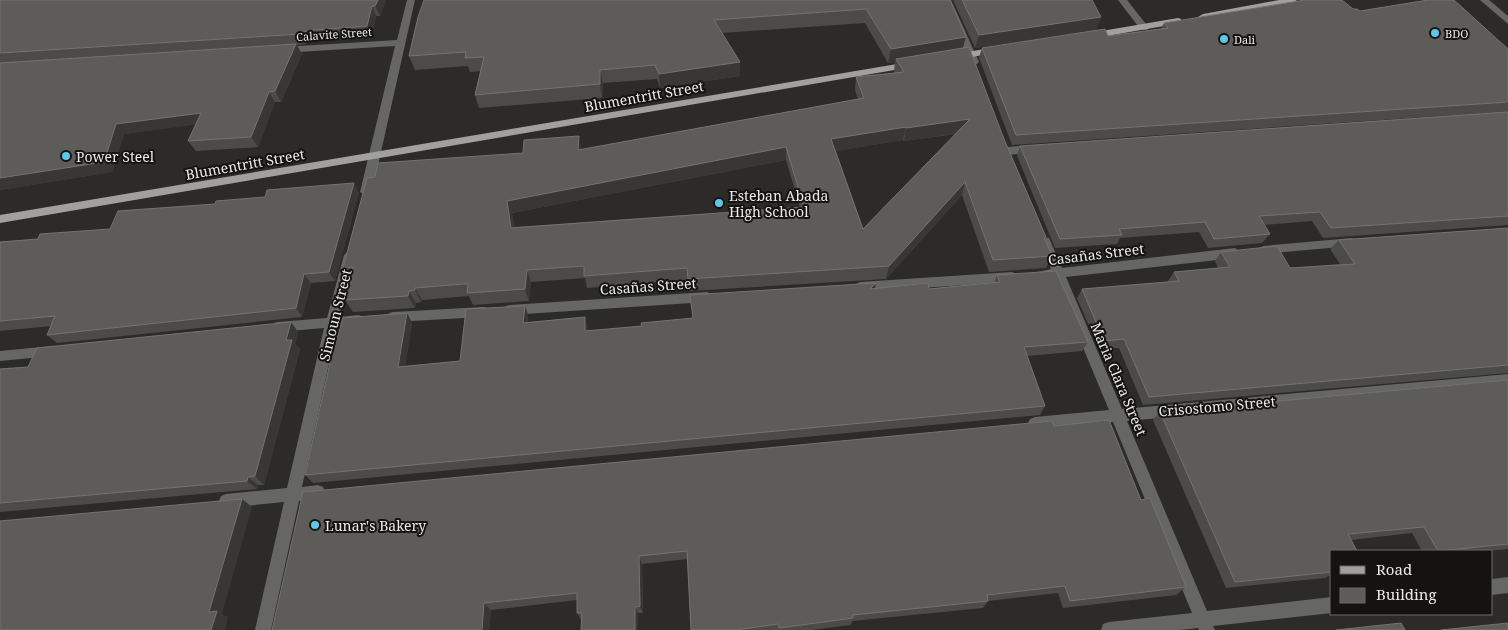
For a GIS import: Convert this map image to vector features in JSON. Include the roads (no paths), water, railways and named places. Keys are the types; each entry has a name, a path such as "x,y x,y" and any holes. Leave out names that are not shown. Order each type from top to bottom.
{"main road":[{"path":"1077,38 1144,28 1293,0"},
{"path":"942,59 1010,48"},
{"name":"Blumentritt Street","path":"0,219 922,62"}],"street":[{"path":"364,202 411,0"},
{"path":"947,0 978,72"},
{"path":"1122,0 1144,28"},
{"path":"1484,0 1508,21"},
{"name":"Calavite Street","path":"273,51 400,42"},
{"path":"1008,151 1047,148"},
{"name":"Maria Clara Street","path":"1040,230 1205,624"},
{"name":"Simoun Street","path":"263,630 332,321 354,239"},
{"name":"Casañas Street","path":"850,288 1059,274 1249,251 1366,241"},
{"name":"Casañas Street","path":"264,328 332,321 720,296"},
{"path":"0,356 68,349"},
{"name":"Crisostomo Street","path":"1022,424 1508,380"},
{"path":"213,502 327,491"},
{"path":"1493,587 1508,585"},
{"path":"1109,630 1205,624 1330,604"}],"place":[{"name":"BDO","path":"1435,33"},
{"name":"Dali","path":"1224,39"},
{"name":"Power Steel","path":"66,156"},
{"name":"Esteban Abada High School","path":"719,203"},
{"name":"Lunar's Bakery","path":"315,525"}]}
